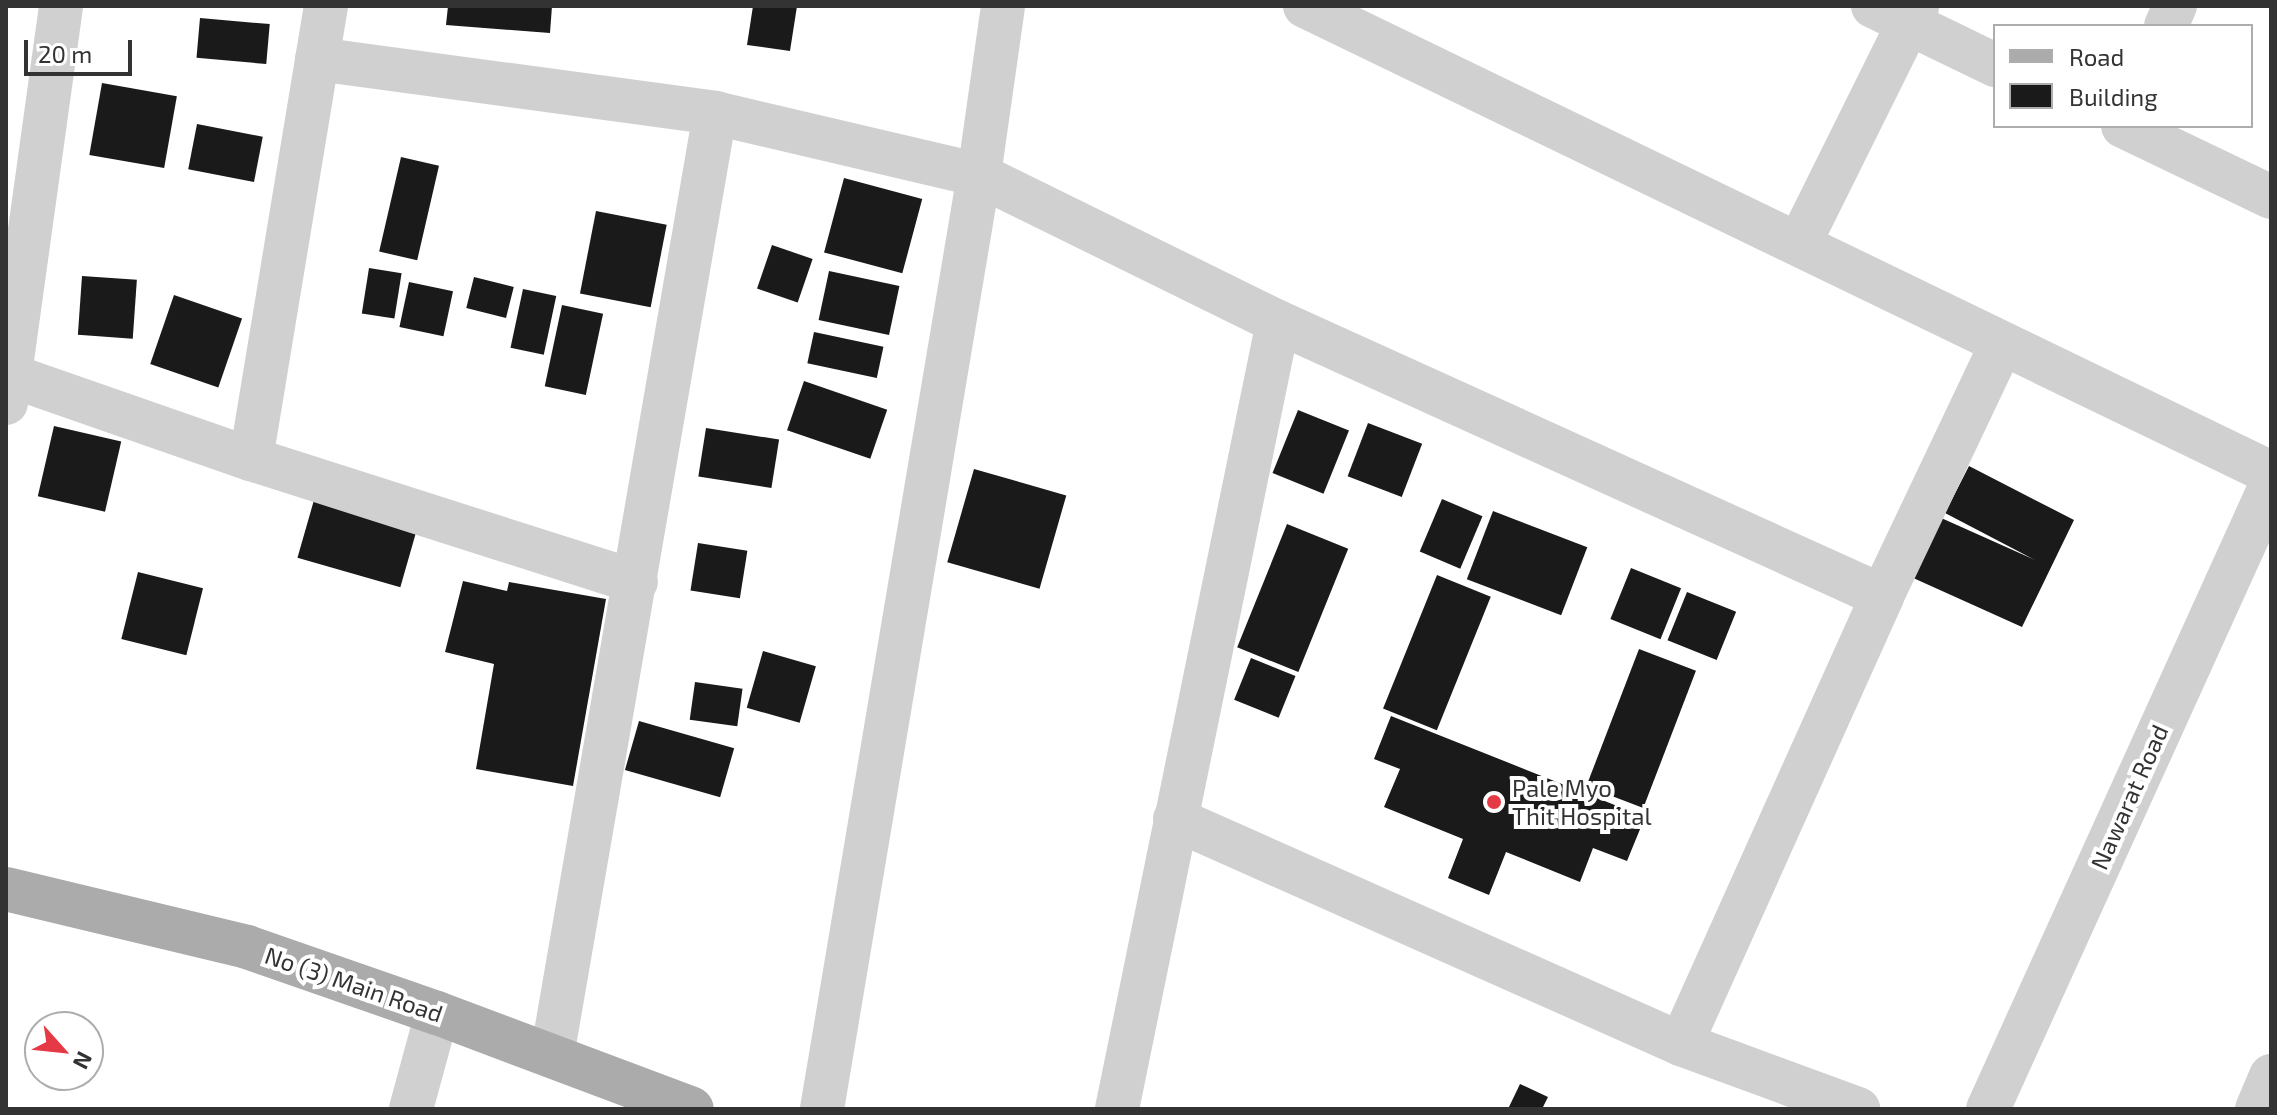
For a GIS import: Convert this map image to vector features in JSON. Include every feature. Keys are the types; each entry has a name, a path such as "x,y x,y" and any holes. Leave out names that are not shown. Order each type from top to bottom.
{"main road":[{"name":"No (3) Main Road","path":"6,889 247,947 437,1013 692,1109"}],"street":[{"path":"61,6 9,391 251,459 636,582"},
{"path":"251,459 326,6"},
{"path":"822,1109 979,175 1003,6"},
{"path":"1305,6 2271,473"},
{"path":"1799,244 1900,12 1993,64"},
{"path":"317,59 715,113 979,175 1278,322 1882,596"},
{"path":"552,1056 715,113"},
{"path":"2127,128 2271,197"},
{"path":"1117,1109 1278,322"},
{"path":"1681,1044 1882,596 2001,345"},
{"name":"Nawarat Road","path":"1988,1109 2271,485"},
{"path":"1175,819 1681,1044 1858,1109"},
{"path":"411,1109 437,1013"},
{"path":"2257,1109 2271,1076"}],"building":[{"path":"448,6 552,6 550,33 446,25"},
{"path":"753,6 797,6 790,51 747,45"},
{"path":"200,18 270,24 266,64 197,58"},
{"path":"102,83 177,96 164,168 89,155"},
{"path":"197,124 263,137 254,182 188,169"},
{"path":"401,157 439,166 417,260 379,252"},
{"path":"844,178 922,199 902,273 824,252"},
{"path":"596,211 667,225 651,307 580,293"},
{"path":"772,245 813,259 798,302 757,288"},
{"path":"369,268 402,273 394,319 362,313"},
{"path":"829,271 899,286 889,335 819,320"},
{"path":"82,276 137,280 133,339 78,335"},
{"path":"474,277 514,287 506,318 466,308"},
{"path":"409,282 453,291 443,336 399,327"},
{"path":"523,289 556,296 544,355 511,348"},
{"path":"174,295 242,318 218,387 150,364"},
{"path":"562,305 603,314 586,395 545,386"},
{"path":"814,332 883,347 877,378 807,363"},
{"path":"804,381 887,410 870,459 787,430"},
{"path":"1298,410 1349,431 1324,494 1273,473"},
{"path":"1368,423 1422,444 1402,497 1348,476"},
{"path":"54,426 121,442 105,512 38,496"},
{"path":"706,428 779,440 771,488 698,476"},
{"path":"1969,466 2074,520 2022,627 1911,577 1939,517 2035,560 1945,513"},
{"path":"974,469 1066,495 1040,589 947,562"},
{"path":"1442,499 1483,516 1460,569 1420,551"},
{"path":"314,500 417,529 400,587 297,558"},
{"path":"1493,511 1587,547 1561,615 1467,579"},
{"path":"1287,524 1348,549 1298,672 1237,647"},
{"path":"698,543 747,551 740,598 690,590"},
{"path":"1631,568 1681,588 1660,639 1610,619"},
{"path":"138,572 203,588 186,655 121,639"},
{"path":"1437,575 1491,597 1437,730 1383,709"},
{"path":"463,581 507,591 509,582 606,599 573,786 476,769 494,664 445,652"},
{"path":"1687,592 1736,612 1717,660 1668,640"},
{"path":"1639,649 1696,671 1643,808 1586,786"},
{"path":"763,651 816,666 800,723 747,708"},
{"path":"1251,658 1296,676 1279,718 1234,700"},
{"path":"695,682 743,689 737,726 690,720"},
{"path":"1391,716 1645,817 1627,861 1593,848 1580,882 1506,852 1489,895 1448,878 1463,839 1384,807 1400,769 1374,759"},
{"path":"639,721 734,748 720,797 625,770"},
{"path":"1520,1084 1548,1097 1542,1109 1508,1109"}],"place":[{"name":"Pale Myo Thit Hospital","path":"1494,802"}]}
